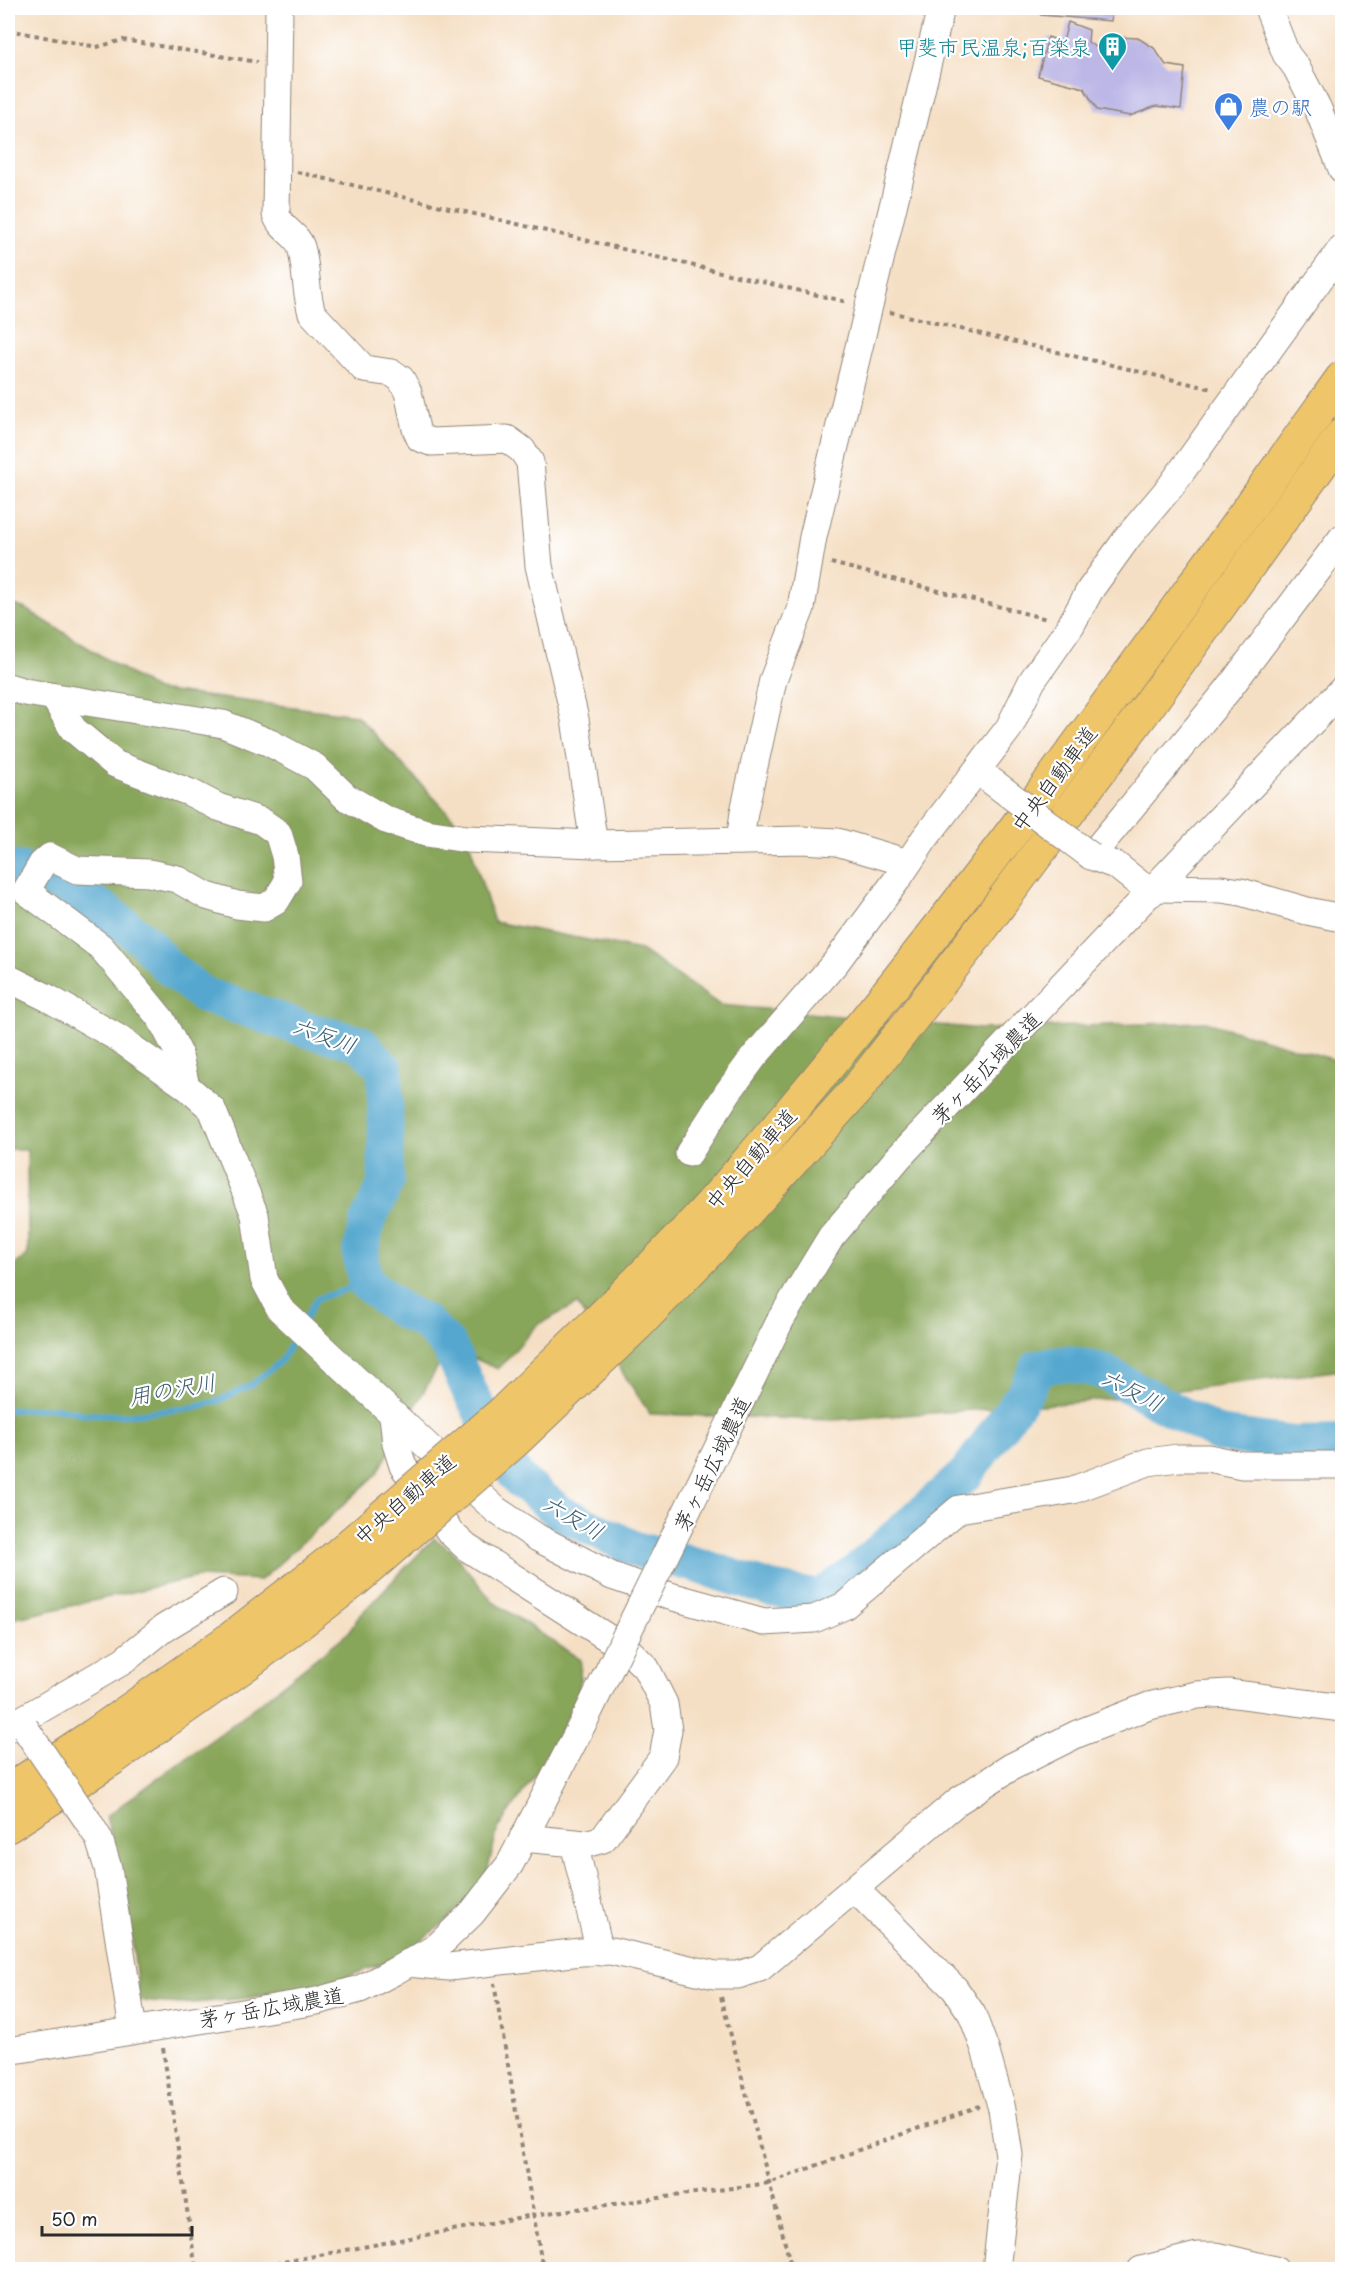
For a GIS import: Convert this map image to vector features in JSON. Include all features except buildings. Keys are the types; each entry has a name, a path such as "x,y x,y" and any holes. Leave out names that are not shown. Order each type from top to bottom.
{"highway":[{"name":"中央自動車道","path":"628,1313 717,1198 940,929 1123,684 1342,378"},
{"name":"中央自動車道","path":"8,1826 112,1759 228,1677 343,1571 502,1413 628,1313 740,1219 858,1088 967,948 1142,716 1342,435"},
{"name":"中央自動車道","path":"8,1791 94,1735 230,1639 343,1571"}],"street":[{"path":"279,8 276,214 279,223 301,246 308,301 312,313 364,369 392,373 401,379 408,392 420,438 431,442 507,439 522,450 530,462 539,566 575,719 594,844"},
{"path":"740,841 744,812 773,680 801,608 810,558 867,307 941,8"},
{"path":"1268,8 1286,54 1296,67 1318,109 1342,169"},
{"path":"689,1153 753,1058 836,962 908,863 984,775 1032,681 1071,625 1090,590 1128,537 1171,486 1342,248"},
{"path":"1091,856 1227,691 1342,538"},
{"path":"8,687 54,697 223,724 270,743 315,766 346,797 386,820 426,833 467,839 594,844 802,840 837,842 908,863"},
{"name":"茅ヶ岳広域農道","path":"8,2051 316,2001 360,1989 436,1947 472,1914 510,1864 586,1717 781,1319 831,1236 898,1158 1342,690"},
{"path":"54,697 73,729 115,764 192,793 218,807 261,820 278,833 285,856 288,881 276,901 264,908 237,905 207,896 177,879 149,873 77,870 50,857 42,864 26,891 101,947 144,998 161,1019 178,1052 186,1086"},
{"path":"984,775 1091,856 1117,866 1153,891 1221,889 1342,918"},
{"path":"8,978 118,1038 186,1086 212,1109 255,1215 264,1279 280,1309 496,1510 538,1538 612,1576 670,1596 764,1622 814,1619 844,1606 959,1509 1073,1490 1148,1462 1178,1458 1208,1458 1242,1465 1342,1465"},
{"path":"393,1415 396,1444 403,1466 450,1532 466,1547 630,1652 646,1668 656,1683 664,1704 668,1730 663,1757 603,1839 585,1844 523,1838"},
{"path":"146,2028 99,1839 18,1725 123,1661 164,1628 224,1592"},
{"path":"408,1963 449,1967 611,1951 715,1975 738,1975 760,1968 958,1801 1011,1767 1077,1734 1149,1706 1197,1695 1228,1693 1342,1708"},
{"path":"574,1843 600,1952"},
{"path":"855,1888 955,1989 972,2014 985,2049 999,2099 1009,2155 996,2270"},
{"path":"1141,2270 1197,2256 1217,2256 1275,2270"}],"path":[{"path":"8,170 11,134 9,30 97,47 123,40 279,65"},
{"path":"278,168 1236,395"},
{"path":"810,558 1071,625"},
{"path":"491,1962 543,2270"},
{"path":"715,1975 792,2270"},
{"path":"146,2028 196,2270"},
{"path":"240,2270 533,2216 769,2183 999,2099"}],"green space":[{"path":"8,603 26,609 156,690 356,715 466,832 494,922 641,950 720,1005 981,1029 1206,1022 1342,1062 1342,1370 1082,1402 834,1420 650,1414 577,1304 537,1325 498,1369 449,1347 377,1474 261,1580 198,1577 8,1620 8,1270 28,1254 27,1149 8,1149"},
{"path":"434,1538 452,1551 493,1602 581,1660 579,1693 547,1758 498,1828 484,1884 444,1923 397,1958 336,1981 247,1998 182,2004 139,2001 128,1902 106,1816 228,1728 349,1632 359,1616"}],"waterway":[{"name":"六反川","path":"8,868 21,870 63,885 106,911 145,941 167,966 202,994 308,1030 360,1043 385,1069 386,1183 368,1220 360,1253 366,1283 399,1309 426,1323 449,1346 469,1390 517,1478 559,1512 635,1549 696,1565 771,1589 819,1598 856,1572 966,1474 1027,1389 1038,1367 1066,1363 1102,1371 1218,1434 1294,1444 1342,1443"},
{"name":"用の沢川","path":"304,1321 316,1299 366,1283"},
{"name":"用の沢川","path":"8,1410 55,1408 86,1414 123,1415 190,1408 218,1401 251,1385 282,1360 297,1332"}],"place":[{"name":"甲斐市民温泉;百楽泉","path":"1112,72"},
{"name":"農の駅","path":"1228,132"}]}
